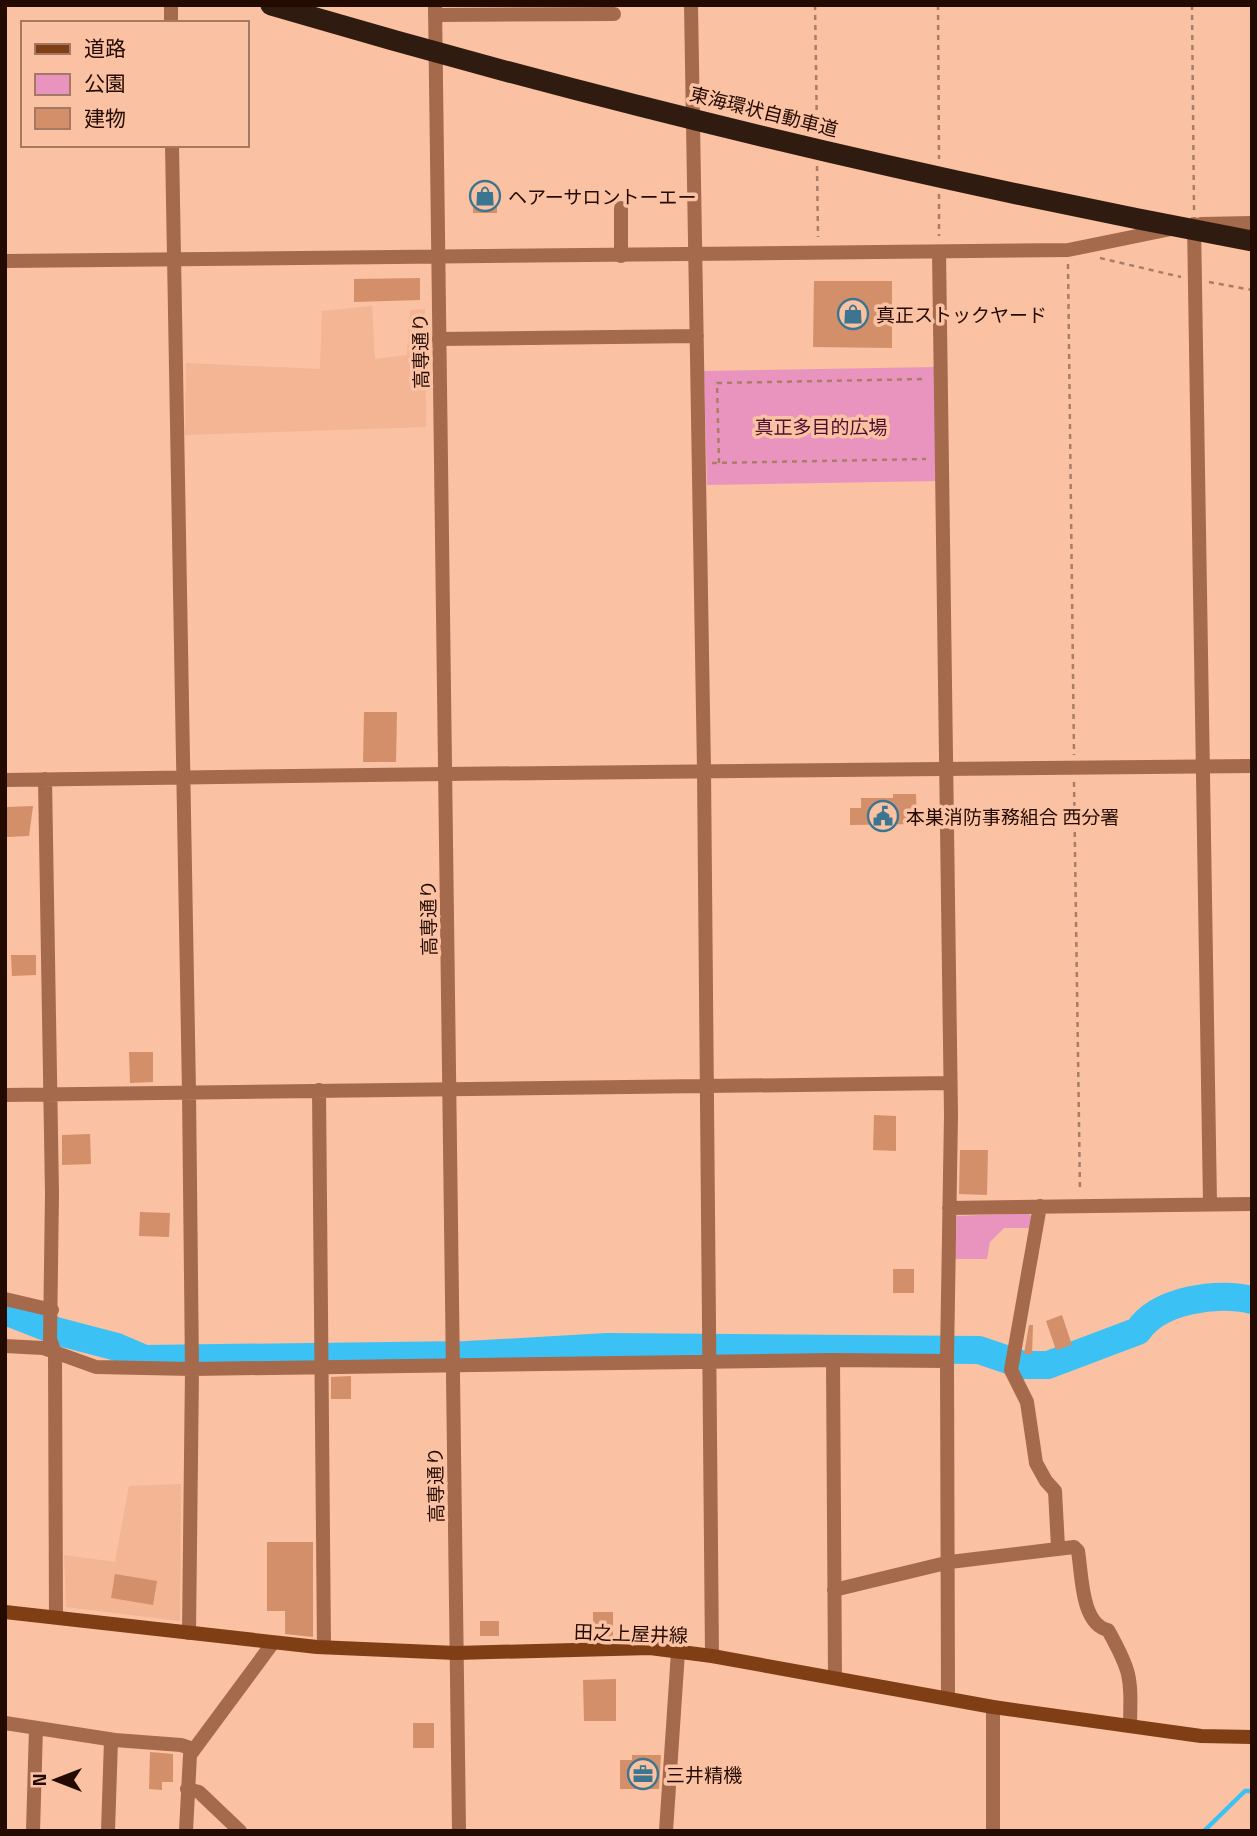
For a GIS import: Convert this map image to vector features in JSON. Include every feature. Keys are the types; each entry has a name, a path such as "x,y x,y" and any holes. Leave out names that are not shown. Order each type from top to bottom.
{"highway":[{"name":"東海環状自動車道","path":"271,5 785,141 1110,214 1252,241"}],"main road":[{"name":"田之上屋井線","path":"5,1612 272,1644 457,1653 650,1648 712,1656 993,1707 1201,1736 1252,1737"}],"street":[{"path":"691,5 704,771 707,1362 712,1656"},
{"path":"435,10 614,14"},
{"name":"高専通り","path":"435,10 459,1831"},
{"path":"172,147 189,1092 192,1369 189,1633"},
{"path":"621,208 621,256"},
{"path":"5,261 695,256 1075,249 1194,224 1252,223"},
{"path":"1194,224 1210,1204"},
{"path":"939,252 950,1083 947,1354 950,1562 948,1698"},
{"path":"439,339 696,336"},
{"path":"5,780 1252,766"},
{"path":"46,779 52,1310 50,1339 55,1353 56,1617"},
{"path":"5,1095 950,1083"},
{"path":"319,1090 324,1646"},
{"path":"949,1208 1252,1204"},
{"path":"1040,1206 1011,1370 1027,1402 1036,1463 1045,1481 1055,1491 1058,1547"},
{"path":"5,1299 52,1310"},
{"path":"5,1346 43,1348 96,1367 192,1369 832,1360 947,1354"},
{"path":"832,1360 835,1678"},
{"path":"834,1590 950,1562 1074,1547 1078,1551 1091,1620 1099,1628 1108,1630 1128,1664 1131,1680 1130,1726"},
{"path":"186,1831 187,1789 193,1749 272,1644"},
{"path":"666,1831 678,1652"},
{"path":"993,1707 993,1831"},
{"path":"5,1723 111,1740 181,1745 193,1749"},
{"path":"33,1831 36,1728"},
{"path":"108,1831 111,1740"},
{"path":"187,1789 200,1791 240,1831"}],"path":[{"path":"938,5 939,164"},
{"path":"1192,5 1194,224"},
{"path":"939,189 939,252"},
{"path":"1080,1206 1074,768 1075,249 1105,262 1252,290"},
{"path":"719,463 717,383 926,379 926,392"},
{"path":"698,462 926,459"}],"shaded area":[{"path":"372,306 375,359 407,355 410,310 425,309 426,427 185,435 186,363 320,369 322,311"},
{"path":"181,1484 180,1621 66,1607 64,1555 115,1562 129,1486"}],"green space":[{"name":"真正多目的広場","path":"936,367 939,481 707,485 704,371"},
{"path":"1028,1213 1035,1220 1032,1228 1004,1228 990,1242 987,1259 955,1259 957,1216"}],"building":[{"name":"ヘアーサロントーエー","path":"473,190 497,190 497,213 473,213"},
{"path":"420,278 420,300 354,302 354,279"},
{"name":"真正ストックヤード","path":"814,281 892,281 892,348 813,347"},
{"path":"364,712 397,712 396,762 363,762"},
{"name":"本巣消防事務組合 西分署","path":"893,794 916,794 917,824 850,825 850,808 861,808 861,798 893,798"},
{"path":"33,806 29,836 7,837 7,807"},
{"path":"11,955 36,955 36,975 12,976"},
{"path":"129,1052 153,1052 153,1082 130,1083"},
{"path":"874,1115 896,1116 896,1151 873,1150"},
{"path":"90,1134 91,1164 62,1165 62,1135"},
{"path":"960,1150 988,1150 987,1195 959,1194"},
{"path":"140,1212 170,1213 169,1237 139,1236"},
{"path":"893,1269 914,1269 914,1293 893,1293"},
{"path":"1062,1315 1072,1345 1056,1350 1046,1321"},
{"path":"1029,1325 1033,1325 1032,1354 1024,1354"},
{"path":"351,1376 351,1399 331,1399 331,1377"},
{"path":"267,1542 313,1542 313,1637 285,1634 285,1611 267,1611"},
{"path":"115,1574 157,1581 153,1605 111,1598"},
{"path":"593,1612 613,1612 613,1639 593,1639"},
{"path":"480,1621 499,1621 499,1636 480,1636"},
{"path":"616,1679 616,1721 584,1721 583,1680"},
{"path":"413,1723 434,1723 434,1748 413,1748"},
{"path":"150,1752 173,1754 173,1782 162,1782 162,1790 149,1789"},
{"name":"三井精機","path":"632,1755 661,1755 659,1789 620,1789 620,1760 632,1760"}],"waterway":[{"path":"5,1311 56,1331 117,1347 145,1359 467,1355 607,1347 979,1350 1023,1365 1048,1365 1138,1331 1147,1320 1174,1305 1206,1298 1238,1297 1252,1300"},
{"path":"1204,1831 1245,1791 1252,1791"}],"place":[{"name":"ヘアーサロントーエー","path":"485,196"},
{"name":"真正ストックヤード","path":"853,314"},
{"name":"本巣消防事務組合 西分署","path":"883,816"},
{"name":"三井精機","path":"643,1774"}]}
